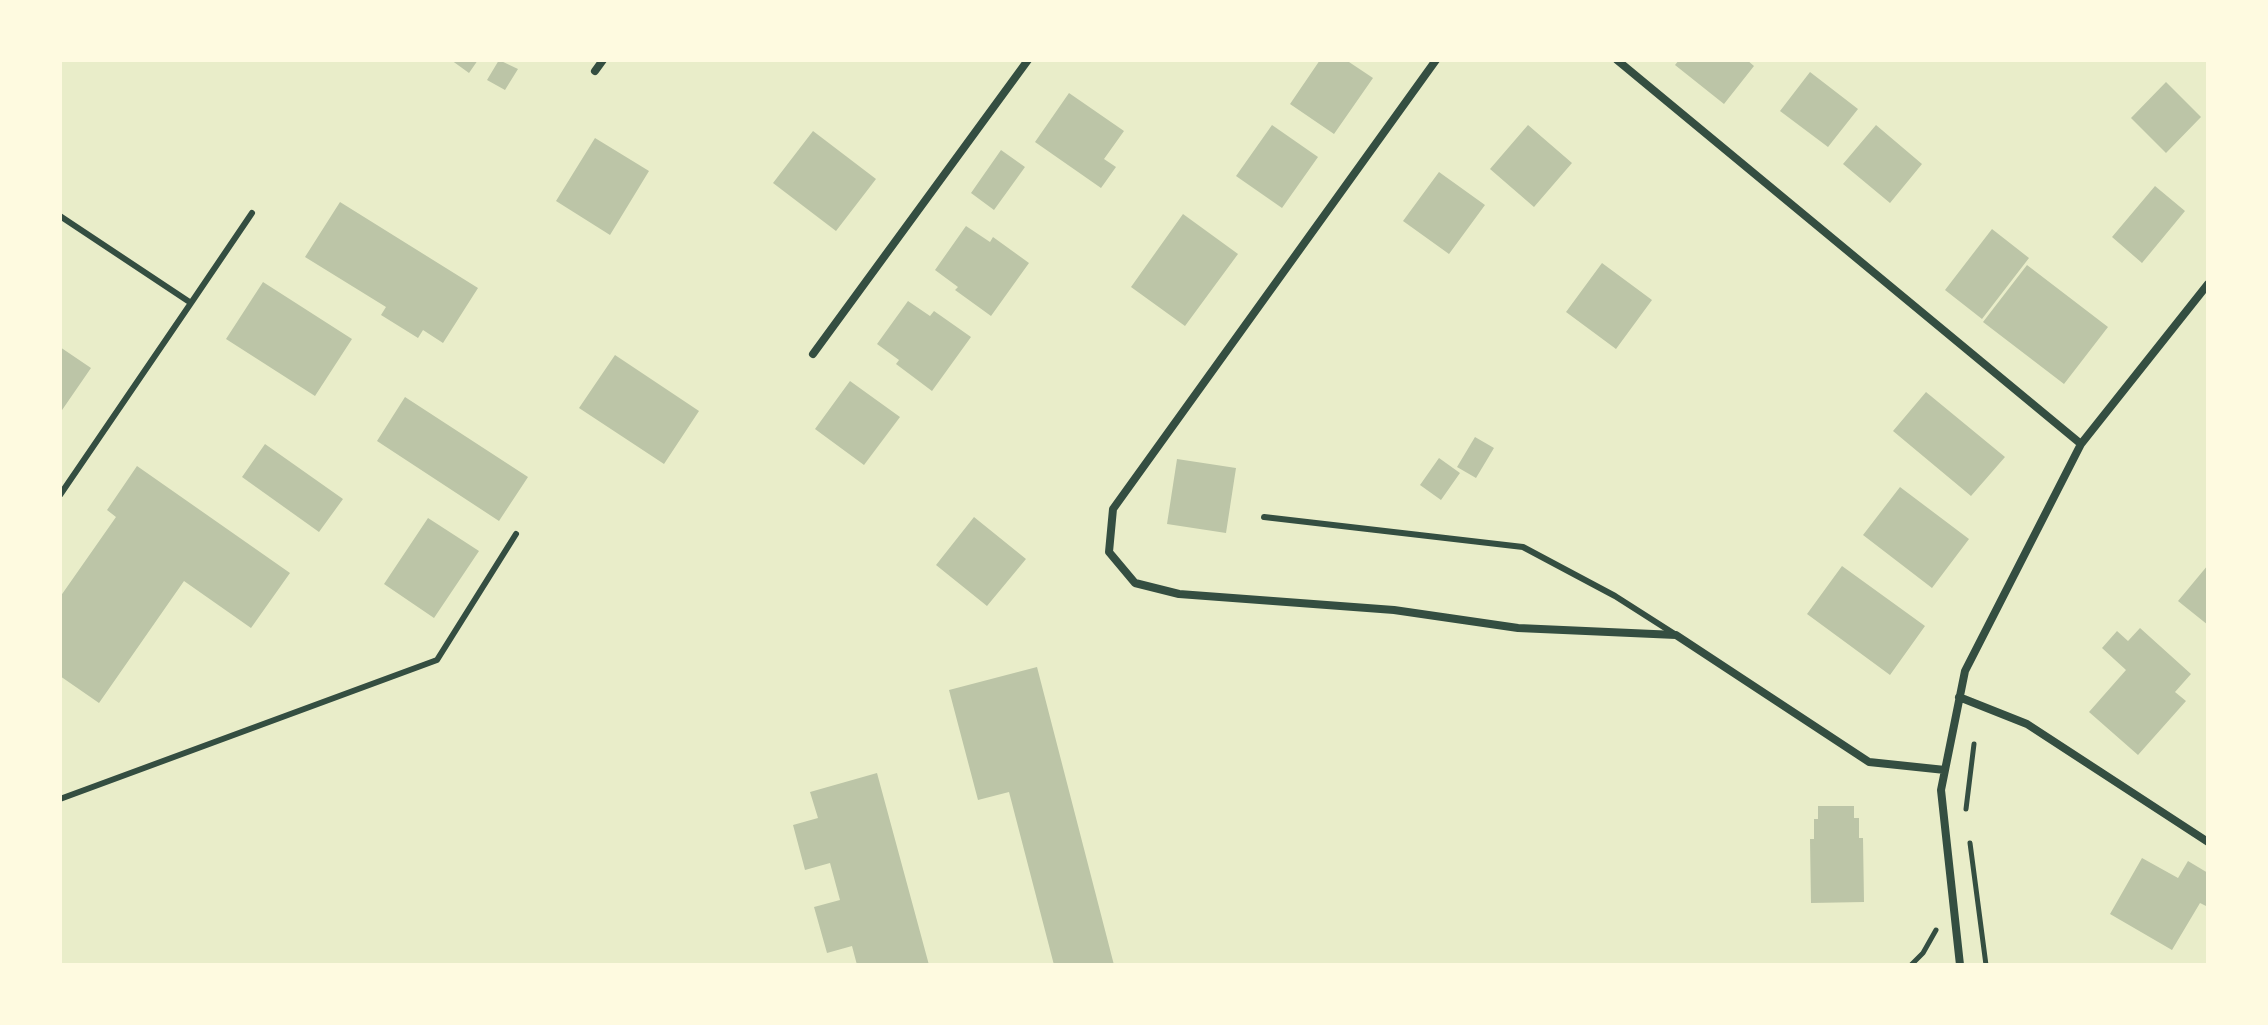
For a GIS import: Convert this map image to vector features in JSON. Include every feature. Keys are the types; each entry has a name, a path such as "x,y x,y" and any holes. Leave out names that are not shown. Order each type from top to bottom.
{"street":[{"path":"595,71 603,60"},
{"path":"813,354 1028,60"},
{"path":"1436,60 1113,509 1109,552 1135,583 1179,594 1394,610 1518,628 1676,635 1869,762 1945,770"},
{"path":"1617,60 2081,444"},
{"path":"1960,965 1941,790 1965,671 2081,444 2208,284"},
{"path":"2194,302 2208,297"},
{"path":"1959,697 2027,724 2208,842"}],"lane":[{"path":"60,495 252,213"},
{"path":"60,216 191,303"},
{"path":"1264,517 1523,547 1615,596 1676,635"},
{"path":"60,799 437,660 516,534"}],"path":[{"path":"1966,810 1975,732"},
{"path":"1970,841 1986,965"}],"building":[{"path":"451,60 478,60 469,73"},
{"path":"499,60 518,69 505,90 487,80"},
{"path":"1320,60 1346,60 1373,78 1334,134 1290,104"},
{"path":"1679,60 1747,60 1754,66 1724,104 1675,65"},
{"path":"1810,72 1858,109 1828,147 1780,111"},
{"path":"2166,82 2201,117 2166,153 2131,118"},
{"path":"1069,93 1124,131 1104,159 1116,167 1101,188 1035,142"},
{"path":"1272,125 1318,157 1282,208 1236,176"},
{"path":"1528,125 1572,163 1534,207 1490,169"},
{"path":"1876,125 1922,164 1890,203 1843,164"},
{"path":"813,131 876,179 836,231 773,183"},
{"path":"595,138 649,171 610,235 556,201"},
{"path":"1001,150 1025,167 994,210 971,193"},
{"path":"1439,172 1485,205 1449,254 1403,221"},
{"path":"2155,186 2185,211 2142,263 2112,237"},
{"path":"340,202 478,288 443,343 423,330 418,338 381,315 386,307 305,257"},
{"path":"1183,214 1238,254 1185,326 1131,287"},
{"path":"966,226 990,242 993,237 1029,263 991,316 955,290 958,287 935,270"},
{"path":"1992,229 2029,258 1982,319 1945,290"},
{"path":"1602,263 1652,300 1616,349 1566,312"},
{"path":"2027,265 2108,327 2064,384 1983,322"},
{"path":"263,282 352,339 315,396 226,339"},
{"path":"908,301 930,316 934,311 971,337 932,391 896,364 899,360 877,344"},
{"path":"60,347 91,368 60,413"},
{"path":"615,355 699,411 664,464 579,408"},
{"path":"850,381 900,417 864,465 815,429"},
{"path":"1926,392 2005,457 1971,496 1893,431"},
{"path":"405,397 528,477 499,521 377,441"},
{"path":"1475,437 1494,448 1476,478 1457,467"},
{"path":"265,444 343,499 319,532 242,477"},
{"path":"1439,458 1460,473 1441,500 1420,485"},
{"path":"1177,459 1236,468 1226,533 1167,524"},
{"path":"137,466 290,573 251,628 184,581 99,703 60,676 60,597 116,517 107,510"},
{"path":"1900,487 1969,539 1932,588 1863,535"},
{"path":"974,517 1026,559 987,606 936,565"},
{"path":"428,518 479,551 434,618 384,584"},
{"path":"2208,565 2208,625 2178,601"},
{"path":"1842,566 1925,626 1890,675 1807,614"},
{"path":"2140,628 2191,674 2175,692 2186,701 2138,755 2089,712 2126,670 2102,648 2117,631 2128,641"},
{"path":"1037,667 1114,965 1054,965 1009,792 978,800 949,690"},
{"path":"877,773 929,965 857,965 852,946 827,953 814,907 840,900 830,863 805,870 793,825 818,818 810,792"},
{"path":"1818,806 1854,806 1854,818 1859,818 1859,838 1863,838 1864,902 1811,903 1810,839 1814,839 1814,819 1818,819"},
{"path":"2142,858 2178,878 2188,861 2208,873 2208,907 2200,903 2172,950 2110,914"}]}
